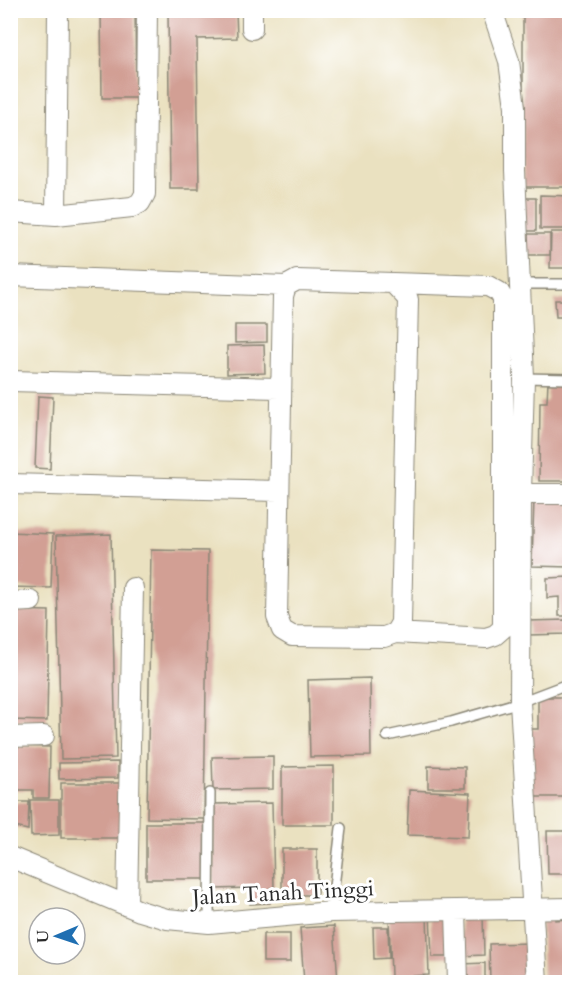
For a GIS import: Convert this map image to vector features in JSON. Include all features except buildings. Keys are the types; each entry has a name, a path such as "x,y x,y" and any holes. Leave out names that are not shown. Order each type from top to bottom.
{"street":[{"path":"56,215 58,10"},
{"path":"10,212 56,215 132,207 140,203 145,194 147,10"},
{"path":"492,10 509,61 515,107 514,171 522,284 524,378 520,702 537,982"},
{"path":"10,276 286,286 297,280 488,286 499,292 503,299 503,628 495,635 486,638 394,633 384,637 292,636 282,630 277,617 279,388 283,296 286,286"},
{"path":"393,284 408,299 401,623 394,633"},
{"path":"10,381 279,388"},
{"path":"10,484 279,491"},
{"path":"521,494 570,494"},
{"path":"126,906 133,588"},
{"path":"10,602 31,601"},
{"path":"10,737 44,736"},
{"name":"Jalan Tanah Tinggi","path":"10,857 126,906 167,919 209,923 331,912 570,908"},
{"path":"456,911 458,982"}],"lane":[{"path":"522,284 570,284"},
{"path":"524,378 570,379"},
{"path":"387,736 451,722 520,702 570,683"},
{"path":"209,923 210,793"},
{"path":"331,912 341,828"}]}
